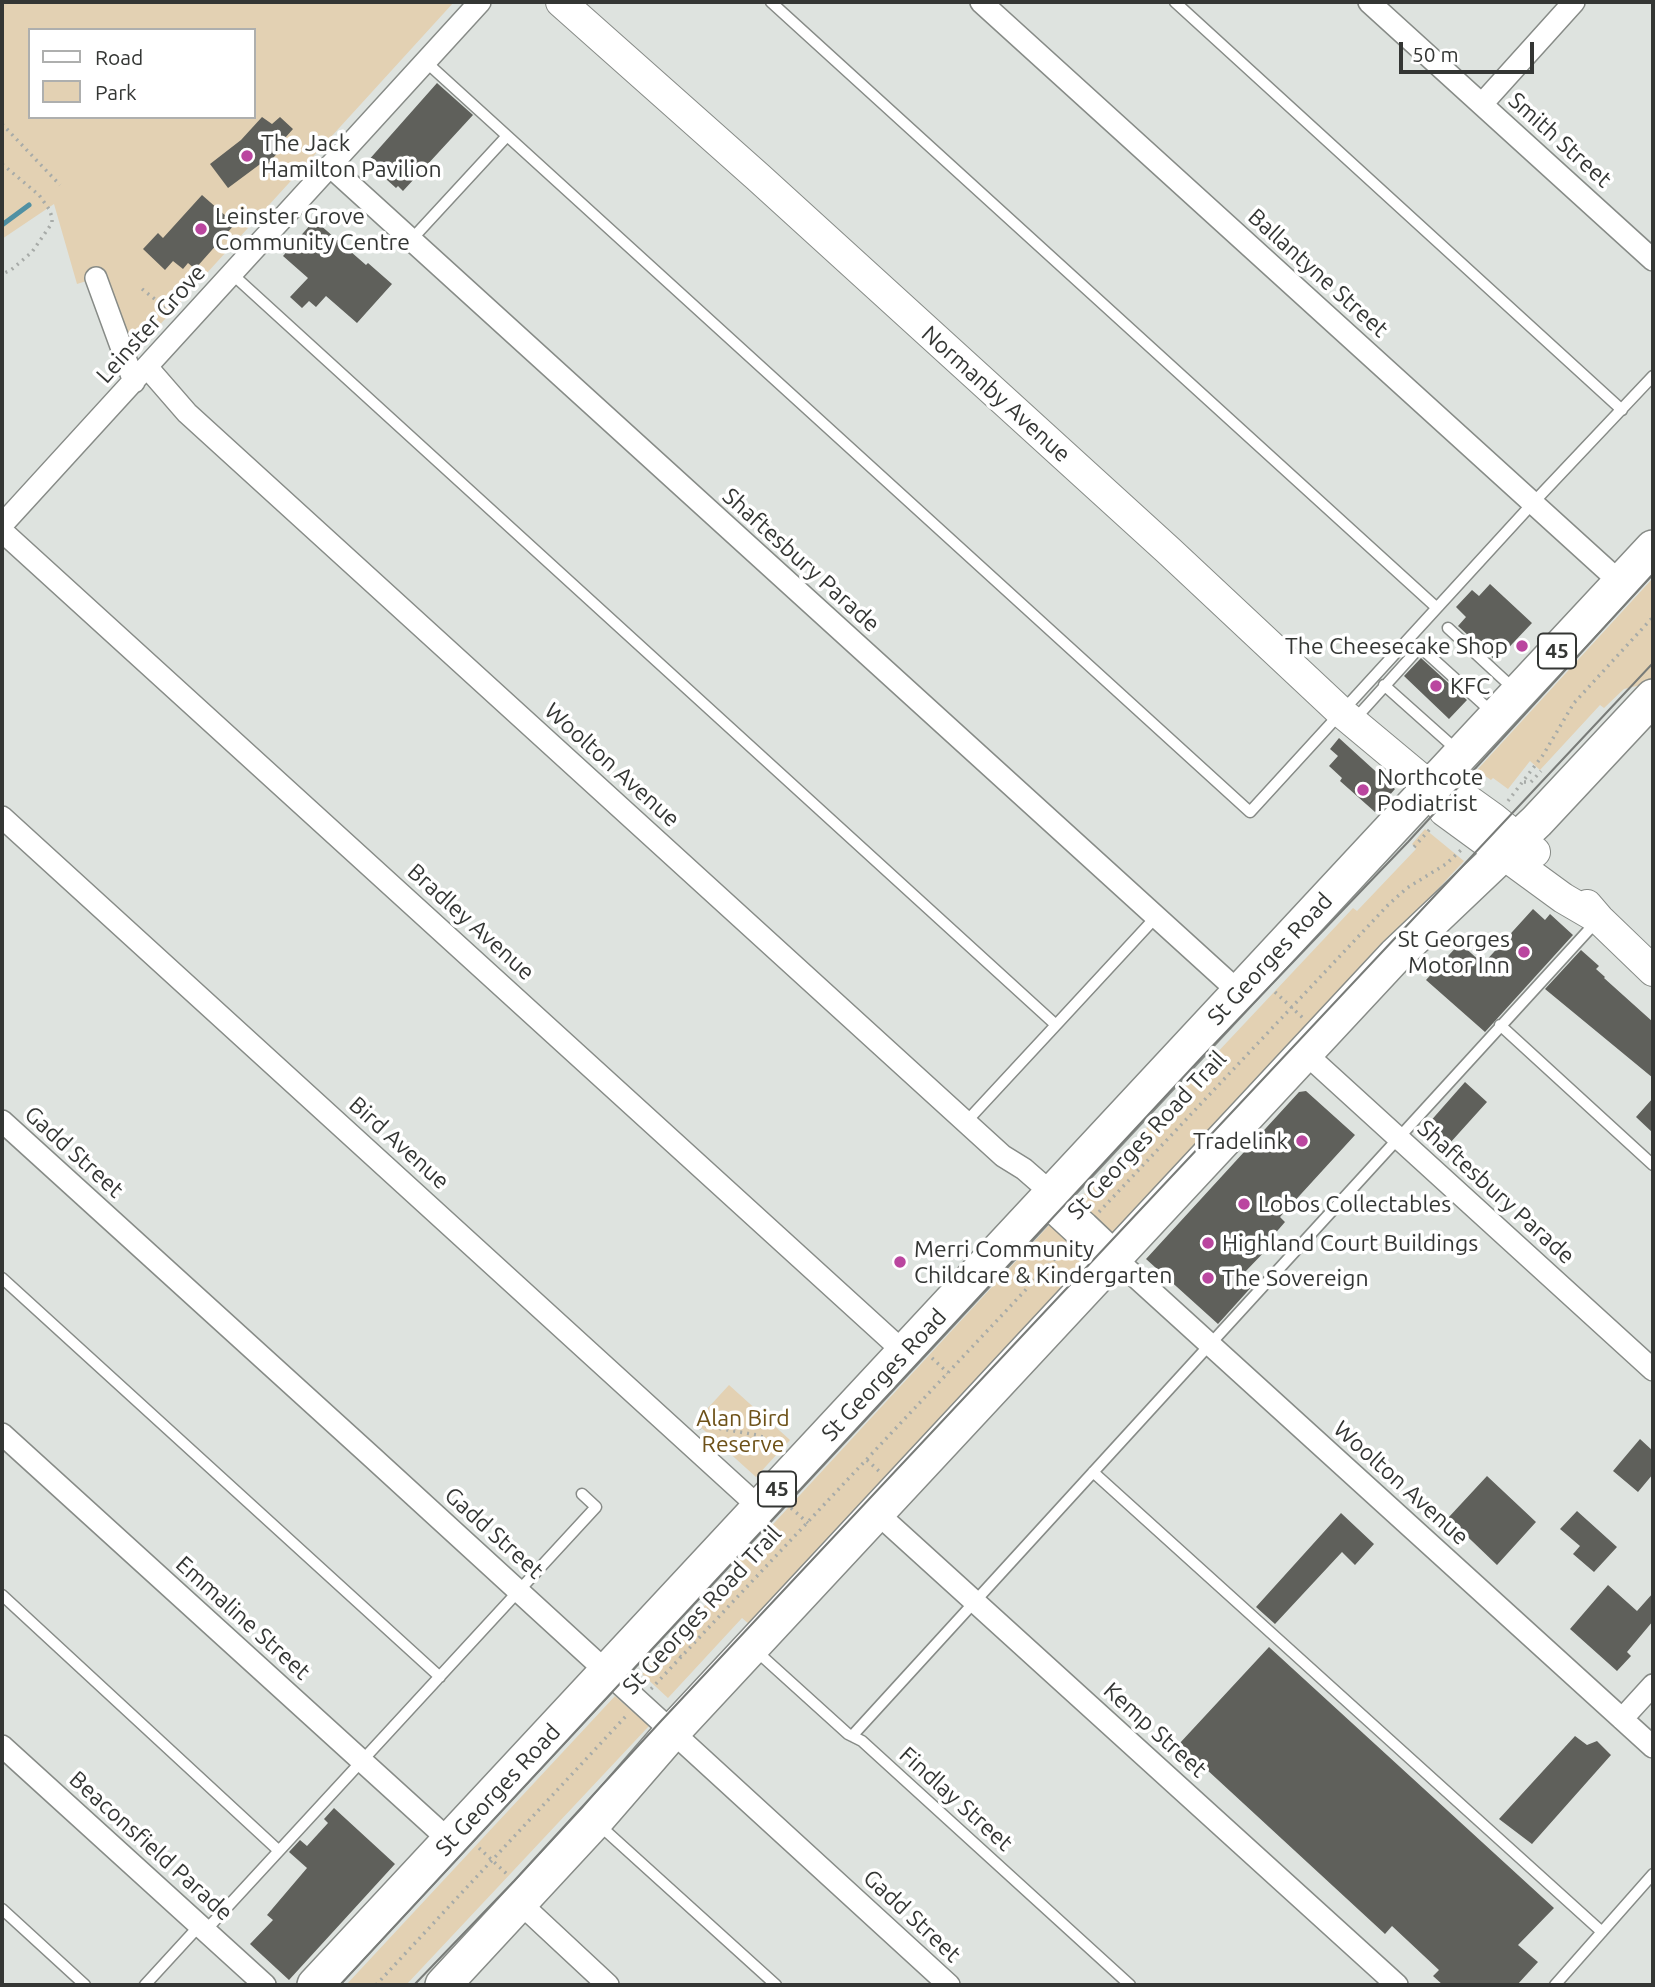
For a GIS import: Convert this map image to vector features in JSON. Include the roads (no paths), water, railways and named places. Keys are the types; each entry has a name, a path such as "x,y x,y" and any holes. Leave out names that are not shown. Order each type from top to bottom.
{"highway":[{"name":"St Georges Road","path":"315,1985 1653,548"},
{"path":"443,1985 595,1821 673,1731 1423,928 1498,836 1653,697"}],"main road":[{"name":"Normanby Avenue","path":"561,2 768,186 1228,605 1347,717 1431,787 1444,811 1498,836 1563,898 1599,919 1653,971"}],"street":[{"name":"Leinster Grove","path":"2,528 481,2"},
{"name":"Ballantyne Street","path":"981,2 1621,583"},
{"name":"Smith Street","path":"1369,2 1653,260"},
{"path":"1482,104 1574,2"},
{"name":"Shaftesbury Parade","path":"330,166 1155,918 1247,984"},
{"path":"96,278 139,376"},
{"name":"Woolton Avenue","path":"139,376 162,399 187,413 966,1122 1003,1156 1020,1179 1082,1230 1096,1251 1114,1258 1653,1747"},
{"name":"Bradley Avenue","path":"2,528 905,1353"},
{"name":"Bird Avenue","path":"2,817 760,1508"},
{"name":"Shaftesbury Parade","path":"1313,1044 1397,1138 1653,1370"},
{"name":"Gadd Street","path":"2,1121 949,1985"},
{"name":"Emmaline Street","path":"2,1434 362,1762 455,1836"},
{"name":"Kemp Street","path":"877,1513 1397,1985"},
{"path":"1622,1719 1653,1685"},
{"name":"Beaconsfield Parade","path":"2,1746 265,1985"},
{"path":"525,1898 608,1985"}],"lane":[{"path":"771,2 1437,608"},
{"path":"1175,2 1622,410"},
{"path":"426,62 1250,812 1347,717 1384,685 1420,647 1507,705"},
{"path":"411,240 507,136"},
{"path":"232,273 1056,1025"},
{"path":"1347,717 1437,608 1653,376"},
{"path":"1448,628 1507,705"},
{"path":"1384,685 1461,754"},
{"path":"966,1122 1155,918"},
{"path":"852,1736 1599,919"},
{"path":"1500,1025 1653,1165"},
{"path":"2,1278 440,1677"},
{"path":"1093,1472 1602,1932"},
{"path":"145,1985 362,1762 596,1507 582,1494"},
{"path":"2,1595 278,1850"},
{"name":"Findlay Street","path":"751,1647 852,1736 862,1741 1130,1985"},
{"path":"595,1821 776,1985"},
{"path":"1555,1985 1653,1874"},
{"path":"2,1909 85,1985"}],"waterway":[{"path":"2,225 29,205"}],"tram line":[{"path":"340,1985 1202,1057 1408,842 1653,574"},
{"path":"414,1985 1653,663"}],"place":[{"name":"The Jack Hamilton Pavilion","path":"247,156"},
{"name":"Leinster Grove Community Centre","path":"201,229"},
{"name":"The Cheesecake Shop","path":"1522,646"},
{"name":"KFC","path":"1436,686"},
{"name":"Northcote Podiatrist","path":"1363,790"},
{"name":"St Georges Motor Inn","path":"1524,952"},
{"name":"Tradelink","path":"1302,1141"},
{"name":"Lobos Collectables","path":"1244,1204"},
{"name":"Highland Court Buildings","path":"1208,1243"},
{"name":"Merri Community Childcare & Kindergarten","path":"900,1262"},
{"name":"The Sovereign","path":"1208,1278"}],"park label":[{"name":"Alan Bird Reserve","path":"743,1431"}]}
